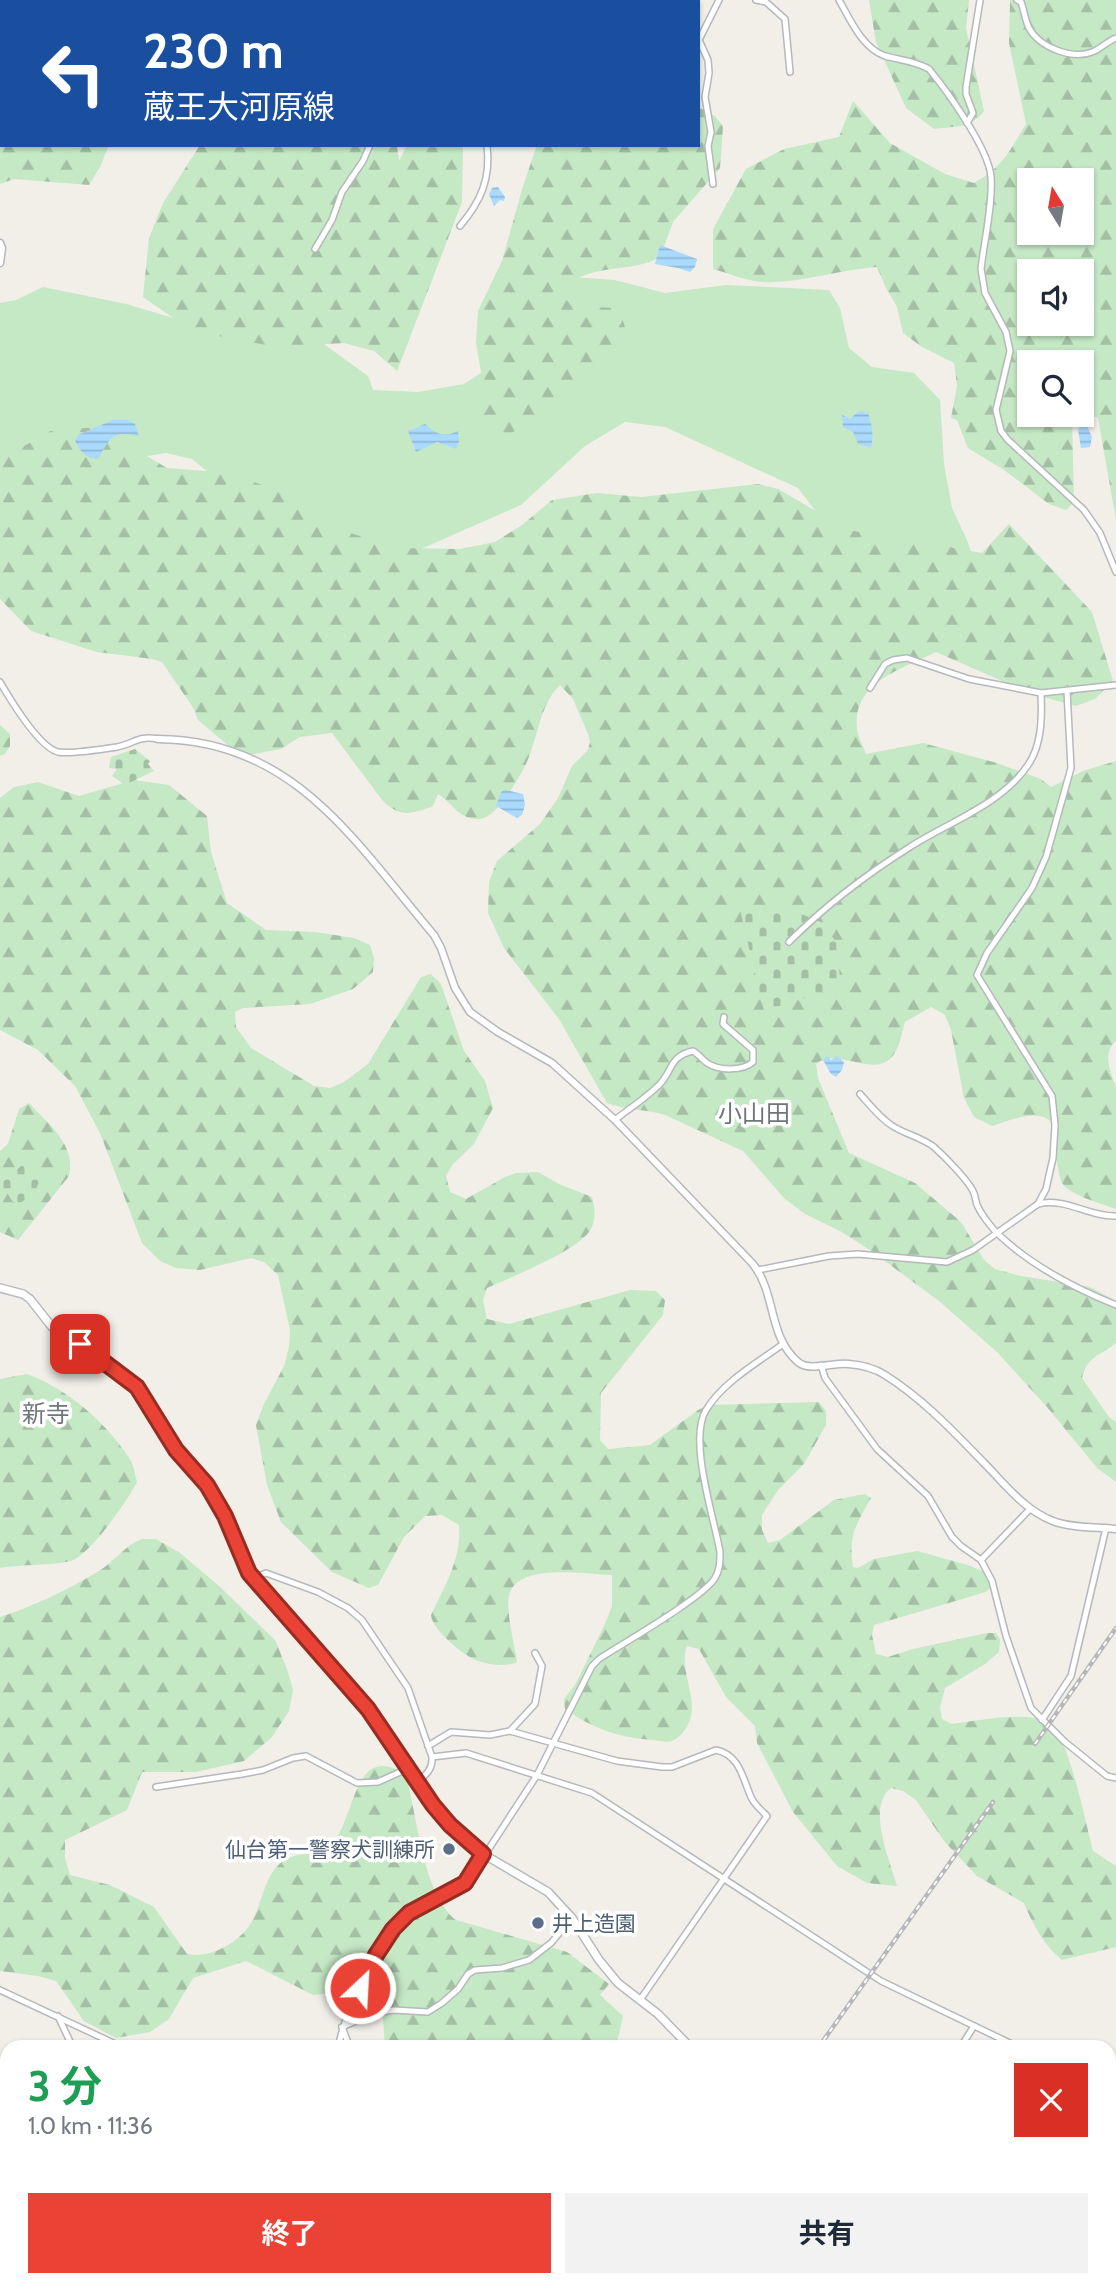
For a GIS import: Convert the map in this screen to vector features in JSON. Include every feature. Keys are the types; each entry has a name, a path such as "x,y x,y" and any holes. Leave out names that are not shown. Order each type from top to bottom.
{"main road":[{"path":"0,1288 23,1294 30,1299 52,1327 80,1344 137,1387 176,1450 207,1485 225,1516 244,1564 254,1578 360,1699 450,1825 483,1854 541,1887 556,1899 572,1918 598,1960 618,1983 671,2025 684,2040"}],"street":[{"path":"700,38 719,0"},
{"path":"756,0 766,1 785,19 790,72"},
{"path":"839,0 862,37 875,51 921,64 929,69 967,123 988,161 991,180 982,282 1006,332 1010,351 998,400 997,420 1008,440 1084,510 1093,522 1116,572"},
{"path":"967,123 973,113 966,87 981,0"},
{"path":"1017,0 1021,2 1027,26 1053,49 1082,55 1093,52 1116,38"},
{"path":"700,42 708,60 705,97 711,132 708,146 713,184"},
{"path":"315,249 332,220 342,192 369,147"},
{"path":"460,226 483,195 488,147"},
{"path":"0,243 0,263"},
{"path":"870,688 885,664 907,658 920,660 970,679 1041,693 1116,685"},
{"path":"0,682 40,739 61,753 122,746 135,739 189,740 228,750 271,768 312,797 341,825 434,935 455,988 470,1012 498,1032 552,1063 615,1120 758,1270 769,1294 776,1328 783,1344 802,1365 848,1363 867,1366 884,1375 932,1412 1030,1509 1055,1522 1116,1529"},
{"path":"1038,1205 1046,1189 1053,1158 1055,1125 1052,1096 977,975 987,953 1032,888 1046,857 1071,768 1067,691"},
{"path":"789,942 863,878 911,846 991,800 1021,774 1029,764 1038,738 1041,693"},
{"path":"615,1120 662,1083 674,1060 685,1053 693,1051 706,1062 723,1068 749,1066 753,1062 753,1050 723,1024 724,1017"},
{"path":"860,1094 878,1115 892,1126 922,1139 934,1148 973,1191 978,1208 997,1233 1059,1279 1116,1305"},
{"path":"758,1270 829,1256 858,1254 947,1262 973,1250 1038,1205 1056,1203 1099,1215 1116,1216"},
{"path":"340,2040 342,2027 376,1955 393,1929 409,1913 465,1883 537,1775 592,1666 714,1581 720,1552 702,1463 698,1427 707,1408 719,1394 783,1344"},
{"path":"821,1365 825,1378 877,1449 921,1487 961,1546 981,1560 992,1581 1021,1684 1031,1708 1107,1776 1116,1778"},
{"path":"981,1560 1030,1509"},
{"path":"1042,1720 1071,1676 1106,1528"},
{"path":"254,1578 266,1573 291,1581 318,1592 356,1614 408,1688 432,1761"},
{"path":"510,1731 535,1704 542,1666 535,1653"},
{"path":"428,1746 451,1732 490,1735 510,1731 617,1761 662,1767 672,1767 716,1751 730,1756 744,1774 752,1800 767,1816 640,2000"},
{"path":"417,1782 432,1761 466,1754 592,1793 881,1981 1003,2040"},
{"path":"156,1787 263,1770 293,1758 306,1756 357,1783 379,1782 409,1768"},
{"path":"342,2027 385,2012 428,2011 442,2003 458,1989 468,1974 475,1970 502,1968 529,1960 551,1943 572,1918"},
{"path":"0,1990 108,2040"},
{"path":"58,2016 69,2040"},
{"path":"965,2040 974,2026"},
{"path":"342,2027 347,2040"}],"green space":[{"path":"869,0 969,0 966,28 984,111 979,117 962,126 934,129 906,108 876,42"},
{"path":"1010,0 1116,0 1116,520 1098,418 1094,416 1094,350 1017,350 1017,427 1072,427 1074,502 1066,510 1049,504 1004,470 968,448 957,420 951,418 957,386 954,363 922,347 903,333 897,307 877,267 777,282 750,280 713,269 713,229 746,169 784,149 839,137 853,101 890,143 945,174 974,183 999,165 1026,124 1009,43"},
{"path":"700,108 715,116 723,126 720,168 673,222 660,257 649,262 585,275 564,289 565,298 571,305 613,308 620,316 625,333 615,356 594,375 508,436 491,429 475,407 481,372 476,343 478,311 502,261 536,147 700,147"},
{"path":"0,147 108,147 89,185 14,179 0,184"},
{"path":"199,147 397,147 399,161 406,147 463,147 462,202 397,371 374,351 344,343 277,347 192,331 143,297 149,238 163,203"},
{"path":"543,275 615,280 665,293 726,285 829,290 840,308 849,348 872,367 914,373 940,400 944,464 952,508 978,572 859,568 798,488 665,427 625,422 585,446 521,505 405,556 235,494 192,459 166,453 84,466 0,488 0,303 16,300 43,287 126,304 197,325 314,337 368,376 373,390 418,392 464,384 503,359"},
{"path":"98,427 167,468 231,473 288,495 339,529 395,548 460,549 495,542 522,525 552,500 597,493 641,497 758,484 778,489 847,529 905,544 938,541 953,548 982,553 1009,524 1092,612 1113,681 1095,699 1076,706 1032,694 936,652 895,671 871,688 862,700 857,729 866,754 923,743 997,763 1041,779 1051,787 1083,771 1116,761 1116,1041 1108,1056 1116,1087 1116,1209 1079,1195 1062,1183 1057,1163 1055,1130 1051,1122 1044,1117 1027,1116 992,1126 974,1117 964,1098 951,1030 945,1015 931,1007 905,1022 896,1051 886,1061 867,1064 835,1059 816,1064 818,1078 849,1153 915,1183 961,1222 984,1260 995,1269 1090,1287 1116,1301 1116,1343 1087,1365 1082,1378 1109,1417 1116,1422 1116,1482 1097,1468 997,1352 939,1301 870,1250 805,1214 784,1198 743,1151 665,1115 607,1103 559,1019 504,948 488,913 489,882 497,861 540,824 558,798 572,766 588,750 588,734 573,699 560,685 543,712 526,764 506,798 492,813 478,819 465,816 438,794 433,806 407,813 395,810 383,801 332,733 300,737 281,749 249,755 230,747 198,720 194,709 162,662 97,652 31,631 0,599 0,460 50,431"},
{"path":"0,725 10,734 10,746 5,754 0,756"},
{"path":"135,749 150,761 148,764 154,771 125,785 112,776 117,769 109,768 111,757"},
{"path":"134,780 169,785 207,816 211,852 227,903 266,930 315,932 354,938 370,945 374,958 373,972 353,989 310,1004 243,1008 235,1012 236,1027 251,1048 314,1086 330,1088 344,1082 368,1064 421,977 431,974 441,984 464,1051 485,1081 493,1108 474,1144 453,1164 446,1176 450,1192 466,1199 505,1177 516,1173 538,1172 592,1197 594,1221 584,1237 560,1254 487,1288 483,1300 487,1319 509,1324 630,1290 656,1291 665,1300 663,1315 601,1393 600,1440 608,1449 650,1445 698,1410 710,1405 819,1402 826,1411 826,1425 804,1464 778,1490 762,1515 762,1530 768,1543 780,1540 834,1500 865,1494 871,1498 853,1538 853,1567 858,1568 874,1559 917,1551 968,1565 991,1575 993,1585 986,1592 874,1625 872,1635 876,1654 888,1657 913,1649 996,1633 1000,1639 999,1652 985,1664 945,1688 940,1708 942,1719 952,1724 1028,1717 1049,1723 1056,1731 1070,1762 1093,1851 1116,1866 1116,1947 1062,1960 1040,1934 1024,1903 977,1876 944,1841 916,1800 903,1791 891,1788 880,1808 885,1849 897,1886 867,1883 837,1866 793,1812 757,1743 755,1726 726,1697 699,1649 687,1646 685,1664 692,1711 685,1729 672,1741 639,1739 616,1734 565,1709 564,1699 575,1685 612,1606 612,1575 556,1572 527,1577 517,1583 510,1592 508,1607 517,1662 508,1665 493,1664 478,1661 457,1648 437,1628 431,1615 455,1560 459,1525 442,1515 425,1516 404,1537 378,1585 369,1588 332,1572 281,1522 267,1485 256,1425 284,1366 289,1347 290,1330 278,1275 264,1262 251,1258 200,1270 176,1268 160,1261 142,1243 100,1133 75,1086 38,1050 0,1030 0,798 14,787 38,782 79,796"},
{"path":"780,905 825,924 836,943 841,986 764,1011 741,914"},
{"path":"29,1103 65,1145 70,1165 69,1176 18,1240 0,1232 0,1151 8,1144 19,1109"},
{"path":"24,1164 32,1168 40,1178 36,1190 21,1203 13,1202 0,1182"},
{"path":"27,1374 57,1388 99,1421 131,1461 137,1482 108,1526 79,1557 63,1563 0,1568 0,1379"},
{"path":"142,1539 156,1539 180,1553 218,1585 275,1640 293,1690 289,1711 272,1737 244,1761 196,1772 142,1772 127,1810 65,1840 65,1858 70,1875 110,1885 154,1907 187,1954 214,1952 232,1943 246,1930 273,1871 279,1864 293,1857 322,1851 332,1844 366,1775 375,1767 389,1767 406,1775 429,1874 445,1908 456,1920 567,1952 609,1984 600,1995 623,2016 618,2040 385,2040 381,1987 313,1995 246,1961 193,1978 169,2019 150,2032 116,2038 84,2021 56,1981 0,1971 0,1617 75,1585 99,1571"}],"water":[{"path":"498,187 505,197 504,201 500,200 494,206 489,194 492,188"},
{"path":"660,245 697,259 695,267 690,272 655,264"},
{"path":"859,411 868,413 872,430 871,448 858,444 853,432 843,427 842,415 850,419"},
{"path":"113,420 128,420 135,424 139,436 123,434 113,437 99,458 91,458 85,454 75,441 78,435"},
{"path":"425,424 440,434 458,431 456,449 437,442 416,452 408,431"},
{"path":"1079,427 1087,427 1092,437 1090,447 1081,448"},
{"path":"506,790 523,794 525,805 522,815 517,818 496,806 501,792"},
{"path":"827,1056 831,1060 837,1056 844,1062 836,1077 831,1074 823,1060"}],"railway":[{"path":"1035,1744 1116,1628"},
{"path":"824,2040 993,1802"}],"place":[{"name":"仙台第一警察犬訓練所","path":"449,1849"},
{"name":"井上造園","path":"538,1923"}],"district":[{"name":"小山田","path":"754,1113"},
{"name":"新寺","path":"46,1413"}],"route":[{"path":"80,1344 127,1378 145,1397 176,1450 207,1485 225,1516 249,1573 368,1709 433,1805 450,1825 483,1854 465,1883 409,1913 393,1929 383,1942 360,1988"}]}
